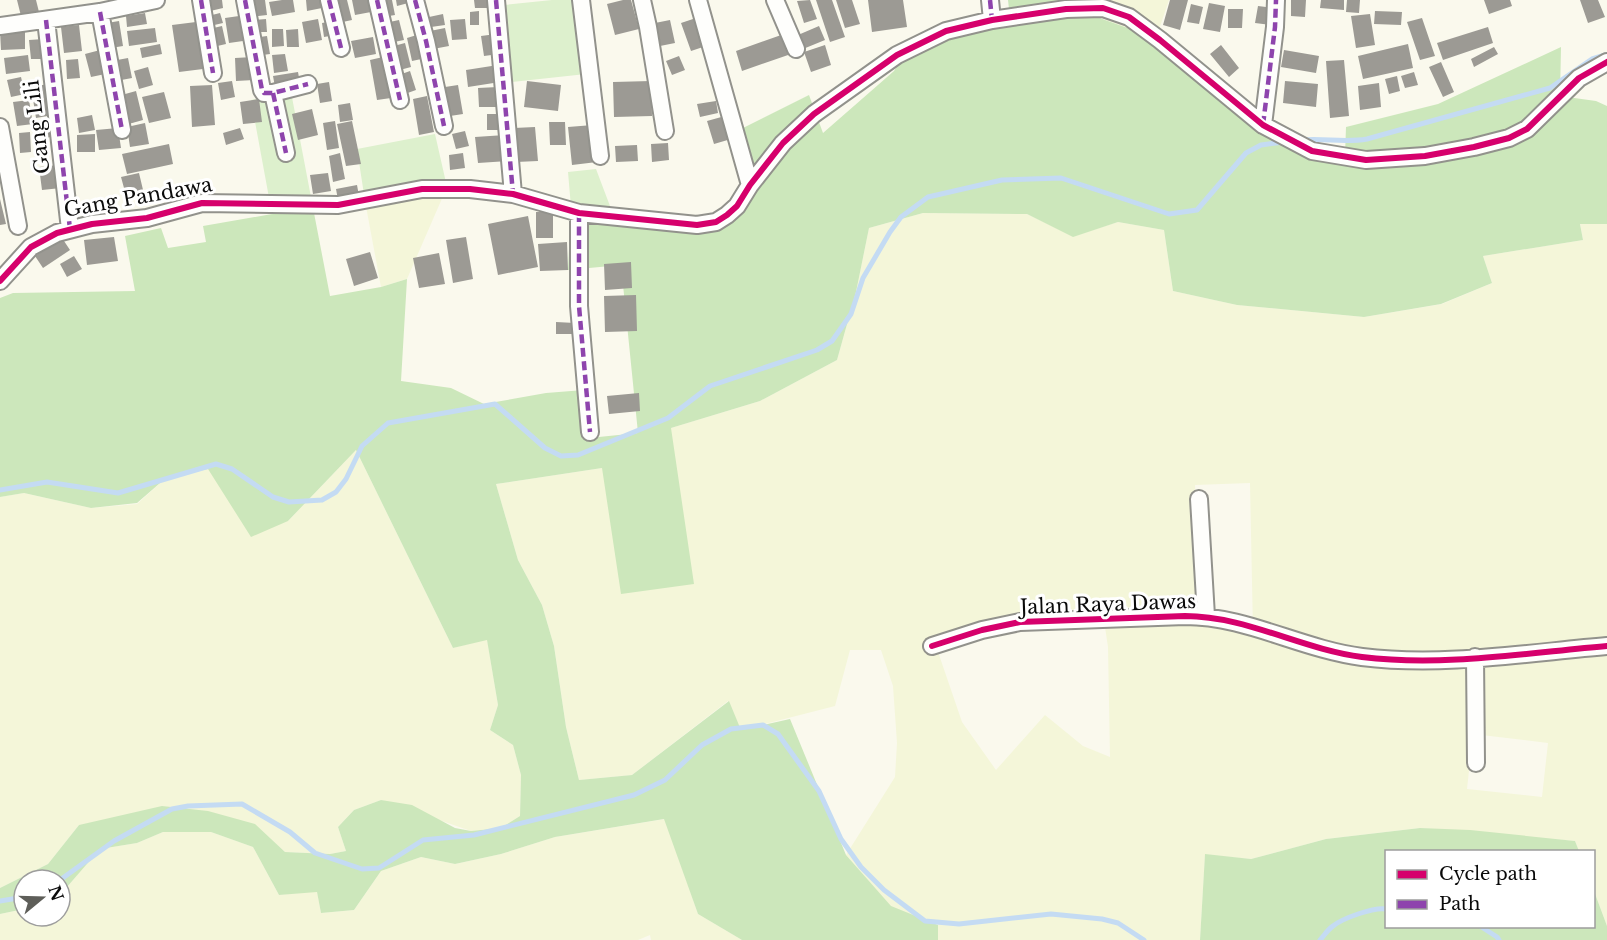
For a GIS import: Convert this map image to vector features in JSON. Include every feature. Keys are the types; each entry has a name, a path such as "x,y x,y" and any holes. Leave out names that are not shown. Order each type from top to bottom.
{"street":[{"path":"0,24 100,12 155,0"},
{"path":"201,0 213,74"},
{"path":"245,0 264,93 273,93 308,84"},
{"path":"329,0 340,48"},
{"path":"377,0 400,100"},
{"path":"415,0 444,126"},
{"path":"496,0 513,194"},
{"path":"581,0 600,156"},
{"path":"642,0 665,131"},
{"path":"698,0 750,185"},
{"path":"775,0 795,49"},
{"path":"990,0 992,20"},
{"path":"1263,125 1276,0"},
{"name":"Gang Pandawa","path":"0,281 31,247 57,232 92,224 147,218 202,203 338,205 422,189 470,189 513,194 579,213 697,225 716,222 737,206 750,185 783,143 814,114 897,55 946,31 1067,4 1103,8 1129,17 1263,125 1312,151 1366,160 1425,156 1509,138 1527,129 1579,78 1607,62"},
{"path":"100,12 122,130"},
{"name":"Gang Lili","path":"45,20 70,229"},
{"path":"273,93 286,153"},
{"path":"0,127 18,226"},
{"path":"579,213 579,306 590,432"},
{"path":"1199,499 1206,616"},
{"name":"Jalan Raya Dawas","path":"932,646 982,630 1020,622 1206,616 1223,619 1321,649 1362,657 1405,660 1475,657 1607,646"},
{"path":"1475,657 1476,763"}],"green space":[{"path":"579,0 586,74 512,82 504,5"},
{"path":"1008,0 1069,0 1069,4 1105,20 1156,38 1260,125 1345,155 1346,127 1438,104 1561,47 1560,96 1596,101 1607,106 1607,224 1580,224 1583,240 1483,256 1492,283 1441,304 1364,317 1237,305 1173,291 1164,230 1118,222 1073,237 1027,214 923,213 869,228 856,292 837,360 760,401 671,428 694,584 621,594 602,468 496,484 518,560 542,605 554,646 566,727 579,780 632,775 729,701 741,730 790,719 846,855 891,906 938,925 938,940 742,940 698,914 664,819 555,837 501,854 455,864 421,857 381,871 354,910 321,913 317,892 279,895 253,847 211,832 163,832 137,843 100,849 72,881 72,868 40,868 48,864 79,825 162,806 208,811 255,824 285,852 330,854 346,851 338,827 354,810 381,800 412,805 455,828 471,831 501,828 520,816 521,775 513,745 490,730 498,705 487,640 453,648 356,450 288,521 251,537 208,469 167,477 137,503 91,508 24,493 0,497 0,298 13,293 135,291 125,236 161,228 168,248 206,242 203,226 272,214 314,213 330,296 381,287 407,279 401,381 451,388 484,404 546,393 584,390 589,438 638,433 621,265 568,270 571,207 613,214 671,232 731,214 746,170 739,130 809,95 823,133 894,71 908,48 1009,9"},
{"path":"1111,0 1169,0 1156,38 1105,20"},
{"path":"291,92 314,213 272,214 251,100"},
{"path":"435,134 447,187 365,201 357,149"},
{"path":"596,169 613,214 571,207 568,172"},
{"path":"447,187 407,279 381,287 365,201"},
{"path":"923,213 1027,214 1073,236 1118,222 1164,230 1173,291 1237,305 1364,317 1442,304 1492,283 1483,256 1583,240 1580,223 1607,224 1607,926 1595,894 1595,850 1579,850 1575,841 1420,828 1326,839 1251,859 1205,855 1200,940 938,940 938,925 891,907 846,855 895,777 897,743 893,686 881,650 850,650 835,706 741,730 728,701 632,775 579,780 566,727 554,646 542,605 518,560 496,484 602,468 671,428 760,401 837,360 856,292 869,228","holes":["1250,483 1253,632 1216,625 1202,626 1195,485","1103,614 1108,647 1110,757 1083,746 1045,715 996,770 962,722 935,643","1473,734 1548,743 1542,797 1467,789"]},
{"path":"356,450 453,648 487,639 498,705 490,730 513,745 521,775 520,816 501,828 471,831 381,800 354,810 338,827 346,851 330,854 285,852 254,824 79,825 48,864 40,868 12,868 12,882 0,888 0,497 24,493 91,508 137,504 167,477 208,469 288,521"},
{"path":"665,819 698,914 742,940 651,940 650,935 638,940 0,940 0,914 12,912 12,928 72,928 72,881 100,849 137,843 163,832 211,832 253,847 279,895 317,891 321,913 354,910 381,871 421,857 455,864 501,854 555,837"},
{"path":"1420,828 1470,830 1575,841 1579,850 1385,850 1385,928 1595,928 1595,894 1607,926 1607,940 1200,940 1205,854 1251,859 1326,839"},
{"path":"12,882 12,912 0,914 0,888"}],"building":[{"path":"17,0 36,0 40,16 22,20"},
{"path":"203,0 222,0 223,8 206,12"},
{"path":"248,0 265,0 267,15 250,17"},
{"path":"293,0 295,12 272,16 269,2"},
{"path":"306,0 325,0 327,7 307,11"},
{"path":"347,0 352,20 338,23 333,1"},
{"path":"352,0 369,0 371,12 355,15"},
{"path":"379,0 392,0 395,15 383,17"},
{"path":"396,0 412,0 412,2 397,6"},
{"path":"474,0 489,0 490,8 475,8"},
{"path":"631,0 639,29 615,35 607,4"},
{"path":"810,0 817,19 804,23 797,1"},
{"path":"816,0 832,0 845,37 830,42"},
{"path":"836,0 852,0 860,24 845,28"},
{"path":"868,0 903,0 907,27 872,32"},
{"path":"1170,0 1188,0 1180,30 1163,25"},
{"path":"1291,0 1306,0 1305,17 1291,16"},
{"path":"1321,0 1344,0 1344,10 1320,8"},
{"path":"1347,0 1360,0 1359,13 1346,12"},
{"path":"1484,0 1510,0 1512,6 1489,14"},
{"path":"1580,0 1598,0 1605,17 1588,23"},
{"path":"1209,3 1225,6 1220,32 1203,29"},
{"path":"1191,4 1203,7 1199,24 1187,22"},
{"path":"1258,6 1273,8 1271,25 1255,23"},
{"path":"1228,9 1243,9 1242,28 1228,28"},
{"path":"479,11 479,25 470,25 470,12"},
{"path":"1375,11 1402,12 1401,25 1374,24"},
{"path":"145,13 147,24 127,27 126,16"},
{"path":"220,13 223,23 210,26 208,16"},
{"path":"443,14 445,25 431,27 429,17"},
{"path":"1370,14 1375,45 1356,48 1351,16"},
{"path":"246,15 250,40 229,43 225,18"},
{"path":"699,17 709,45 691,51 681,23"},
{"path":"1422,18 1435,56 1420,60 1407,22"},
{"path":"266,19 267,32 254,32 253,20"},
{"path":"318,19 322,40 306,43 302,22"},
{"path":"465,19 467,39 452,40 450,20"},
{"path":"399,20 404,40 389,43 385,23"},
{"path":"670,20 675,43 660,46 655,23"},
{"path":"119,21 123,46 111,48 107,23"},
{"path":"333,21 335,35 324,37 322,23"},
{"path":"196,22 203,69 179,72 172,25"},
{"path":"79,25 82,51 64,53 61,27"},
{"path":"222,26 226,44 213,47 209,29"},
{"path":"819,26 825,40 803,49 798,35"},
{"path":"1488,27 1493,43 1443,60 1437,43"},
{"path":"155,28 157,42 129,46 127,31"},
{"path":"445,28 449,46 433,49 430,31"},
{"path":"272,29 283,29 284,46 272,47"},
{"path":"298,29 299,47 287,47 286,30"},
{"path":"25,30 25,49 1,50 0,31"},
{"path":"420,34 426,58 412,61 407,38"},
{"path":"496,34 499,54 484,56 481,36"},
{"path":"784,34 791,54 742,71 736,51"},
{"path":"267,36 270,54 255,56 253,38"},
{"path":"373,37 376,54 355,58 351,41"},
{"path":"44,39 45,59 31,59 29,40"},
{"path":"405,43 411,67 396,71 390,47"},
{"path":"160,44 162,54 142,58 140,48"},
{"path":"1408,44 1413,68 1363,79 1358,56"},
{"path":"825,45 831,65 811,72 804,52"},
{"path":"1221,45 1239,68 1229,77 1210,54"},
{"path":"1494,47 1498,54 1474,67 1471,59"},
{"path":"104,49 110,73 91,77 85,54"},
{"path":"1284,50 1319,56 1316,73 1281,67"},
{"path":"285,54 288,71 274,73 272,55"},
{"path":"28,55 30,71 6,74 4,58"},
{"path":"679,56 685,70 672,75 666,61"},
{"path":"253,57 254,80 236,81 235,58"},
{"path":"383,57 391,98 377,100 370,60"},
{"path":"128,58 132,78 116,81 112,61"},
{"path":"78,59 80,78 67,79 66,60"},
{"path":"1344,60 1349,116 1330,118 1326,61"},
{"path":"1441,62 1454,92 1443,97 1429,67"},
{"path":"498,65 500,82 468,87 466,70"},
{"path":"148,67 153,85 139,89 134,71"},
{"path":"410,71 416,90 402,95 396,76"},
{"path":"298,72 300,83 275,87 273,76"},
{"path":"1414,72 1418,85 1405,88 1401,76"},
{"path":"1397,76 1400,91 1389,94 1385,79"},
{"path":"21,77 25,94 11,97 7,80"},
{"path":"232,81 235,97 221,100 218,83"},
{"path":"527,81 561,85 558,111 524,107"},
{"path":"651,81 652,116 614,117 613,82"},
{"path":"1285,81 1318,84 1316,107 1283,103"},
{"path":"329,82 332,101 320,103 317,84"},
{"path":"1379,83 1381,107 1360,110 1358,86"},
{"path":"48,84 53,115 36,118 31,87"},
{"path":"212,85 215,125 192,127 190,86"},
{"path":"458,85 463,114 450,116 445,87"},
{"path":"498,87 498,107 479,107 478,88"},
{"path":"136,91 143,120 125,125 118,96"},
{"path":"164,92 171,118 149,123 142,97"},
{"path":"427,96 434,132 419,135 413,99"},
{"path":"259,99 262,122 243,124 240,102"},
{"path":"29,100 33,124 17,126 13,102"},
{"path":"716,101 718,113 700,117 697,104"},
{"path":"350,103 353,120 340,122 338,105"},
{"path":"312,109 318,135 298,140 292,114"},
{"path":"487,114 502,114 503,130 487,130"},
{"path":"92,115 95,130 79,133 77,118"},
{"path":"725,116 731,139 714,144 707,121"},
{"path":"335,121 339,148 327,150 323,123"},
{"path":"352,121 361,164 346,166 337,124"},
{"path":"549,122 565,122 566,145 550,145"},
{"path":"52,123 55,136 41,139 39,126"},
{"path":"145,123 149,144 130,147 127,127"},
{"path":"593,125 597,162 572,165 568,127"},
{"path":"535,127 538,161 516,162 514,128"},
{"path":"118,128 121,148 99,150 96,130"},
{"path":"240,128 244,139 226,145 223,133"},
{"path":"465,131 469,146 456,149 452,134"},
{"path":"30,132 31,152 20,153 19,133"},
{"path":"95,134 95,152 77,152 77,135"},
{"path":"505,135 508,161 478,163 475,137"},
{"path":"668,143 669,160 652,162 651,144"},
{"path":"169,144 173,164 127,174 122,154"},
{"path":"637,145 638,161 616,162 615,146"},
{"path":"340,153 345,179 333,182 329,156"},
{"path":"463,153 465,168 450,170 449,155"},
{"path":"58,165 61,188 42,190 39,167"},
{"path":"139,173 144,194 127,199 121,177"},
{"path":"328,173 331,191 313,194 310,175"},
{"path":"357,185 359,196 338,200 336,189"},
{"path":"0,199 6,224 0,225"},
{"path":"536,212 553,212 553,238 536,238"},
{"path":"528,216 538,267 498,275 488,224"},
{"path":"114,237 118,261 87,265 84,240"},
{"path":"466,237 473,279 453,283 446,240"},
{"path":"62,238 70,250 43,268 35,256"},
{"path":"567,242 568,270 540,271 538,244"},
{"path":"370,252 378,278 354,286 346,259"},
{"path":"439,253 445,284 419,288 413,258"},
{"path":"74,256 82,269 67,277 60,264"},
{"path":"631,262 632,288 605,290 604,264"},
{"path":"636,295 637,331 605,332 604,296"},
{"path":"556,322 575,323 575,334 556,334"},
{"path":"639,393 640,411 609,414 607,396"}],"waterway":[{"path":"1302,140 1367,139 1550,88 1592,59 1605,55"},
{"path":"0,490 47,482 118,493 216,464 232,469 273,497 289,502 322,500 336,492 346,479 362,446 388,423 495,404 545,448 561,456 578,455 668,418 710,386 817,350 832,341 851,314 863,278 890,232 901,217 928,197 1002,180 1061,178 1169,214 1197,210 1246,153 1261,145 1284,142"},
{"path":"72,871 114,841 172,809 188,806 242,804 290,832 315,853 362,869 379,868 423,840 474,835 634,795 665,780 702,745 731,729 763,725 778,734 819,791 841,839 861,867 884,890 925,921 959,924 1051,914 1102,919 1118,923 1144,940"},
{"path":"0,901 12,899"},
{"path":"1320,940 1331,927 1344,920 1367,911 1385,909"},
{"path":"1483,928 1499,940"}],"marked path":[{"path":"201,0 213,73"},
{"path":"245,0 264,93 273,93 308,84"},
{"path":"329,0 341,48"},
{"path":"377,0 400,100"},
{"path":"415,0 444,126"},
{"path":"496,0 513,194"},
{"path":"990,0 992,20"},
{"path":"1263,125 1276,0"},
{"path":"100,12 122,130"},
{"path":"46,20 70,229"},
{"path":"273,93 286,153"},
{"path":"579,213 579,306 590,432"}],"cycle path":[{"path":"0,281 31,247 57,233 92,224 147,218 202,203 338,205 422,189 470,189 513,194 579,213 697,225 716,222 737,206 750,185 783,143 814,114 897,55 946,31 992,20 1066,9 1103,8 1129,17 1263,125 1312,151 1366,160 1425,156 1509,138 1527,129 1579,78 1607,62"},
{"path":"932,646 982,630 1020,622 1185,616 1230,621 1339,653 1392,660 1484,658 1607,646"}]}
